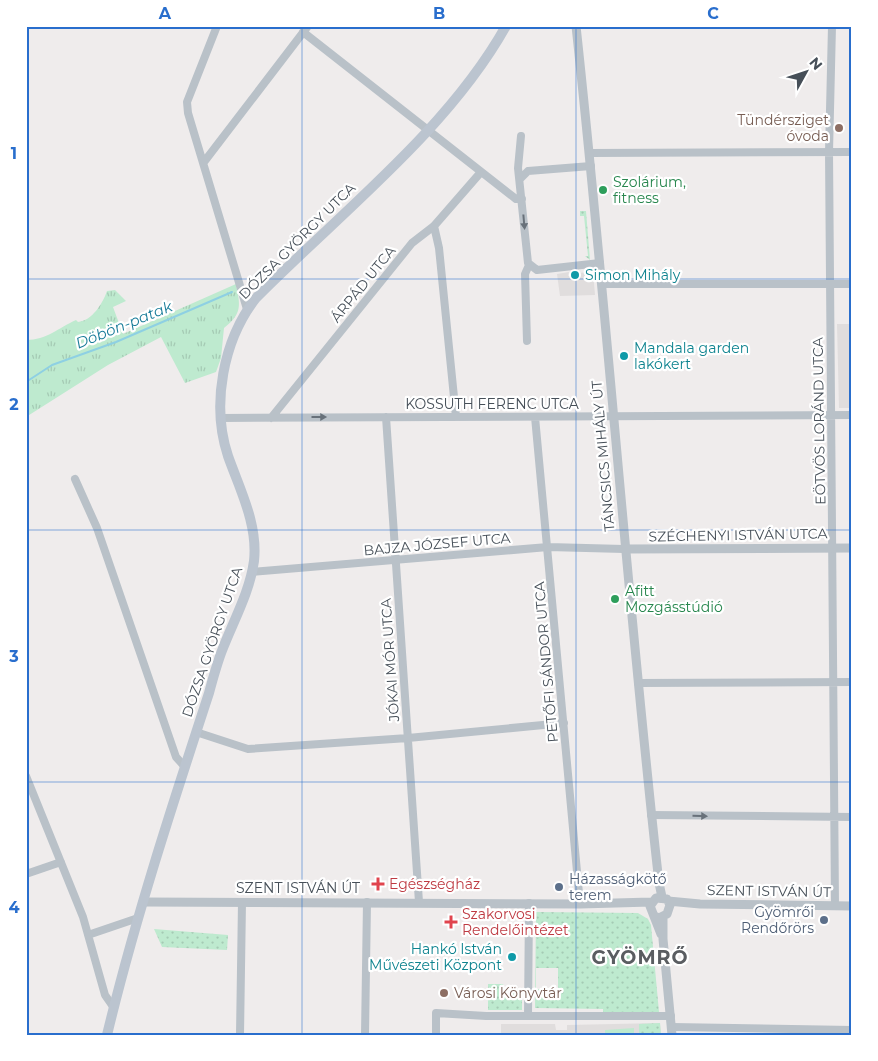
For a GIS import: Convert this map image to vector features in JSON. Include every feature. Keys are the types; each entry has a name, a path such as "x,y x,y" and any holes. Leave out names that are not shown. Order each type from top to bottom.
{"main road":[{"name":"DÓZSA GYÖRGY UTCA","path":"107,1035 138,918 185,767 222,650 246,592 252,572 254,532 227,454 221,418 223,380 230,343 247,309 272,282 428,131 481,65 506,26"}],"street":[{"path":"217,26 188,102 188,113 247,309"},
{"name":"TÁNCSICS MIHÁLY ÚT","path":"576,26 590,153 624,549 659,883 659,906 672,1031"},
{"name":"EÖTVÖS LORÁND UTCA","path":"832,26 829,152 835,905"},
{"path":"204,162 305,29 428,131 516,199 522,199"},
{"path":"520,136 518,168 529,265 525,274 527,341"},
{"path":"590,153 852,152"},
{"path":"520,179 528,171 591,166"},
{"name":"ÁRPÁD UTCA","path":"271,418 412,243 434,226 481,172"},
{"path":"434,226 439,248 456,417"},
{"path":"529,265 537,270 600,263"},
{"path":"602,284 852,284"},
{"name":"KOSSUTH FERENC UTCA","path":"221,418 852,415"},
{"name":"JÓKAI MÓR UTCA","path":"386,417 419,902"},
{"name":"PETŐFI SÁNDOR UTCA","path":"535,417 580,904"},
{"path":"75,478 97,528 176,757 185,767"},
{"name":"BAJZA JÓZSEF UTCA","path":"252,572 548,547 624,549"},
{"name":"SZÉCHENYI ISTVÁN UTCA","path":"624,549 852,548"},
{"path":"638,684 852,682"},
{"path":"196,732 248,749 408,738 564,723"},
{"path":"26,776 88,936 105,995 114,1008"},
{"path":"651,815 852,817"},
{"path":"26,874 60,862"},
{"name":"SZENT ISTVÁN ÚT","path":"143,902 419,902 634,904 659,906 686,904 852,906"},
{"path":"240,1035 242,902"},
{"path":"365,1035 367,902"},
{"path":"528,1016 530,904"},
{"path":"88,936 138,918"},
{"path":"436,1035 436,1013 528,1016 671,1016"},
{"path":"672,1031 852,1030"}],"shaded area":[{"path":"569,272 568,276 575,273 593,272 595,295 560,296 557,274"},
{"path":"837,324 852,324 852,408 839,408"},
{"path":"660,1023 661,1035 501,1035 501,1024 555,1024 556,1030 567,1030 567,1025"}],"green space":[{"path":"580,211 586,211 590,260 585,256 588,256 584,216 580,216"},
{"path":"236,284 239,308 234,318 224,328 221,358 216,372 185,383 161,337 108,365 26,417 26,340 40,338 76,320 78,322 88,318 100,306 107,291 115,290 126,301 113,307 123,334"},
{"path":"536,912 638,913 648,919 651,925 659,1012 603,1013 603,1009 535,1008","holes":["536,968 558,968 558,990 536,989"]},
{"path":"154,929 228,935 227,950 162,947"},
{"path":"488,984 503,984 504,989 522,989 522,1010 488,1010"},
{"path":"660,1023 661,1035 639,1035 639,1024"},
{"path":"634,1028 634,1035 605,1035 605,1030"}],"waterway":[{"name":"Döbön-patak","path":"26,382 52,365 116,342 232,292"}],"place":[{"name":"Tündérsziget óvoda","path":"839,128"},
{"name":"Szolárium, fitness","path":"603,190"},
{"name":"Simon Mihály","path":"575,275"},
{"name":"Mandala garden lakókert","path":"624,356"},
{"name":"Afitt Mozgásstúdió","path":"615,599"},
{"name":"Egészségház","path":"378,884"},
{"name":"Házasságkötő terem","path":"559,887"},
{"name":"Gyömrői Rendőrörs","path":"824,920"},
{"name":"Szakorvosi Rendelőintézet","path":"451,922"},
{"name":"Hankó István Művészeti Központ","path":"512,957"},
{"name":"Városi Könyvtár","path":"444,993"}],"district":[{"name":"GYÖMRŐ","path":"640,957"}]}
